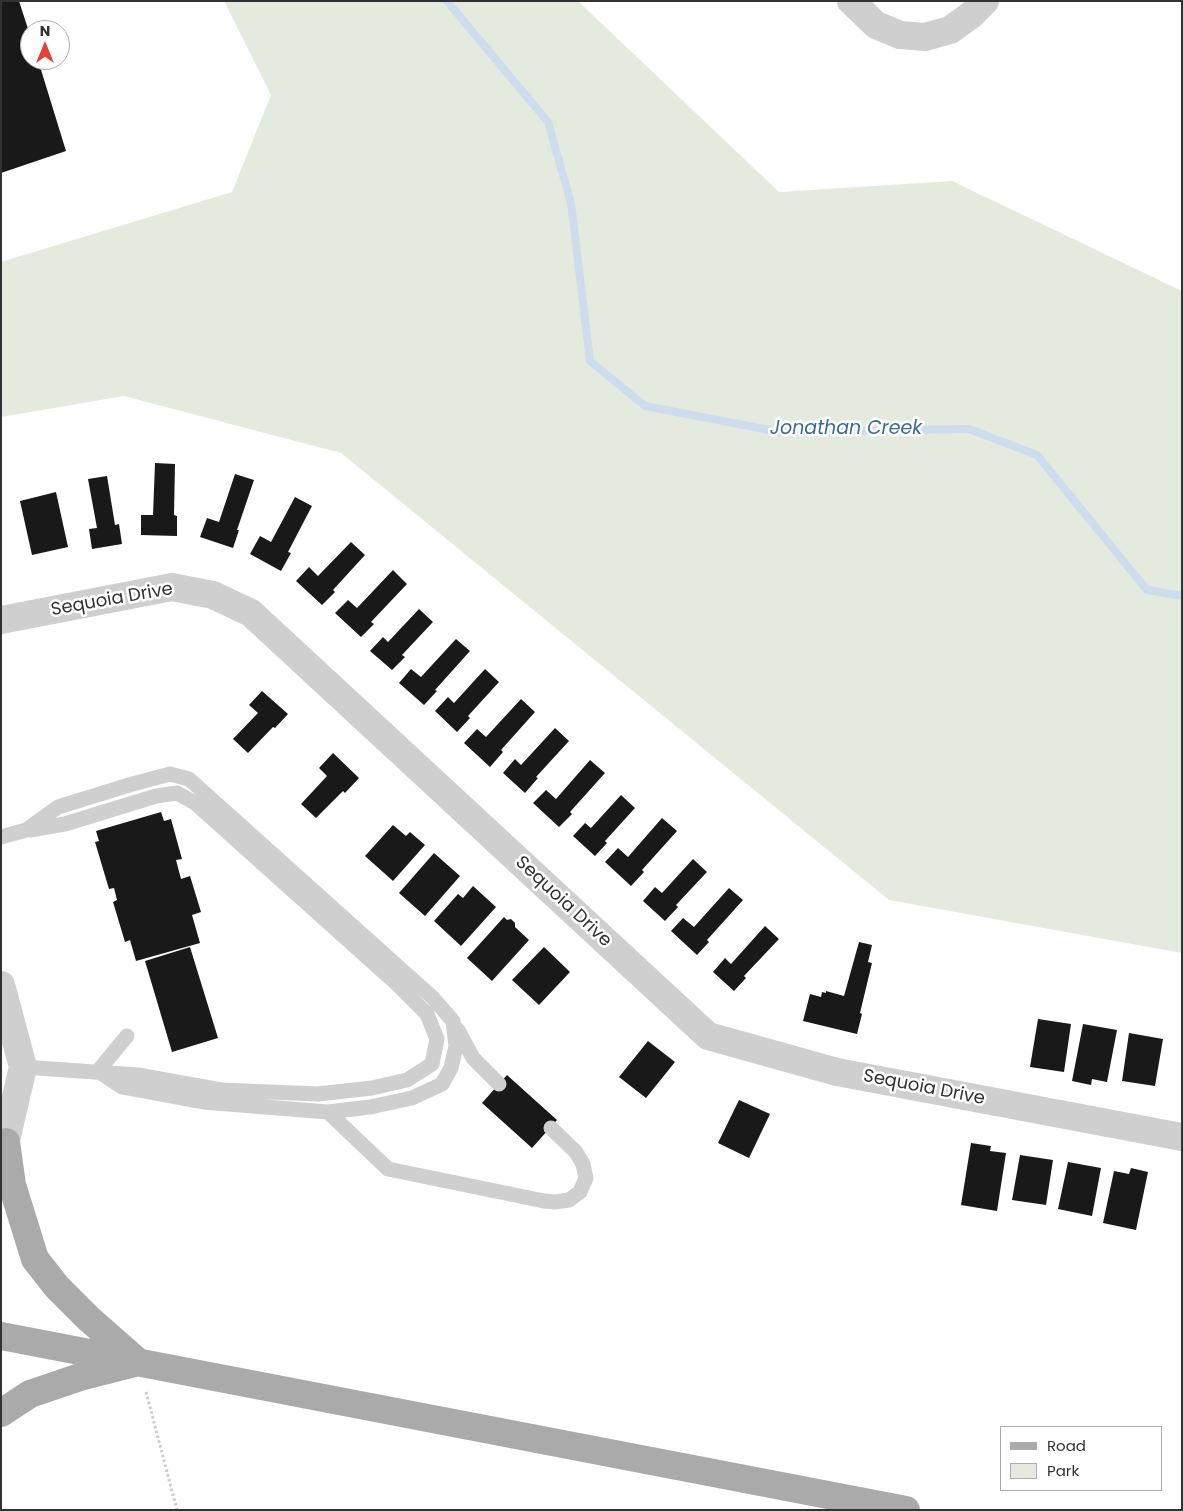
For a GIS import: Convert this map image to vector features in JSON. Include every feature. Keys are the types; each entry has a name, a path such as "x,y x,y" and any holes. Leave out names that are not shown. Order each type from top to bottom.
{"main road":[{"path":"3,1150 35,1259 57,1287 138,1362"},
{"path":"1,1336 906,1510"},
{"path":"1,1413 30,1394 138,1362"}],"street":[{"path":"851,1 876,25 900,35 925,37 950,30 971,15 985,1"},
{"name":"Sequoia Drive","path":"1,620 172,587 213,595 252,614 708,1036 837,1072 1182,1137"},
{"path":"1,985 22,1067 3,1150"}],"lane":[{"path":"26,830 58,807 170,774 189,779 432,997 453,1021 472,1058 499,1084"},
{"path":"1,837 26,830 65,824 156,796 177,793 195,803 398,985 427,1014 437,1039 432,1064 407,1080 372,1088 318,1094 221,1090 138,1075 22,1067"},
{"path":"98,1071 122,1087 203,1102 328,1112 370,1107 412,1098 442,1084 451,1068 456,1046 453,1021"},
{"path":"98,1071 127,1036"},
{"path":"328,1112 388,1169 544,1201 569,1200 580,1192 586,1178 583,1164 576,1152 551,1128"}],"path":[{"path":"138,1362 177,1510"}],"green space":[{"path":"224,1 578,1 779,192 952,181 1182,291 1182,953 889,900 341,453 124,396 1,417 1,262 232,192 271,95"}],"building":[{"path":"1,1 19,1 25,20 20,20 20,70 41,70 66,151 1,173"},
{"path":"155,463 175,464 174,515 177,516 177,536 141,535 141,515 153,515"},
{"path":"235,474 254,480 233,548 200,537 207,518 219,522"},
{"path":"107,476 115,525 119,524 122,544 92,549 89,529 97,528 88,479"},
{"path":"56,492 68,547 32,555 20,501"},
{"path":"295,497 312,506 288,552 291,553 281,571 250,554 260,536 271,542"},
{"path":"351,542 365,555 322,605 296,581 309,567 318,576"},
{"path":"393,570 407,584 371,622 374,624 361,637 335,613 348,600 357,608"},
{"path":"419,609 433,622 402,655 405,657 392,670 370,651 383,637 388,642"},
{"path":"456,639 470,651 424,705 399,683 411,669 421,677"},
{"path":"485,669 499,682 468,716 470,718 457,732 435,711 448,697 454,703"},
{"path":"262,691 288,714 248,753 233,739 258,713 249,705"},
{"path":"521,699 535,712 501,750 503,752 490,767 464,743 477,729 486,737"},
{"path":"555,728 569,741 536,777 538,778 525,793 503,773 515,759 521,765"},
{"path":"333,753 359,778 316,818 301,804 327,776 319,768"},
{"path":"590,760 605,773 559,827 533,803 546,790 556,799"},
{"path":"621,795 635,808 605,841 607,843 595,856 573,836 585,823 591,828"},
{"path":"161,812 164,821 171,819 182,859 176,860 181,879 190,876 201,912 192,915 200,943 136,961 130,940 125,942 113,902 117,900 114,888 109,889 95,842 99,841 96,831"},
{"path":"662,818 677,831 642,870 644,872 631,886 605,862 618,848 628,857"},
{"path":"393,825 406,836 410,832 425,845 393,881 365,856"},
{"path":"434,853 460,876 425,916 399,893"},
{"path":"693,859 707,872 676,905 678,907 665,921 643,901 655,887 662,893"},
{"path":"473,886 496,907 461,946 434,921 458,894 463,898"},
{"path":"729,888 743,900 707,940 709,942 697,955 671,931 683,918 694,927"},
{"path":"504,917 507,920 511,919 515,923 515,927 529,940 492,981 467,958"},
{"path":"765,926 779,939 744,976 746,978 734,991 713,972 725,958 731,964"},
{"path":"859,942 872,945 868,962 872,963 857,1034 803,1021 810,994 821,997 822,992 826,993 826,991 844,996"},
{"path":"190,947 218,1038 172,1052 145,961"},
{"path":"544,947 570,972 539,1005 512,980"},
{"path":"1038,1019 1071,1024 1064,1072 1030,1067"},
{"path":"1083,1024 1117,1030 1107,1082 1092,1079 1091,1085 1072,1081"},
{"path":"1129,1033 1163,1039 1155,1086 1122,1081"},
{"path":"648,1041 675,1062 646,1098 619,1077"},
{"path":"507,1075 557,1120 532,1148 482,1103"},
{"path":"739,1100 770,1114 749,1158 718,1143"},
{"path":"971,1143 991,1146 990,1151 1006,1153 997,1211 961,1205"},
{"path":"1020,1155 1053,1160 1046,1205 1012,1200"},
{"path":"1068,1162 1101,1168 1092,1216 1058,1209"},
{"path":"1131,1168 1148,1172 1136,1230 1103,1223 1114,1171 1129,1174"}],"waterway":[{"name":"Jonathan Creek","path":"447,1 548,122 571,203 590,361 645,406 780,432 969,429 1037,455 1147,590 1182,596"}]}
